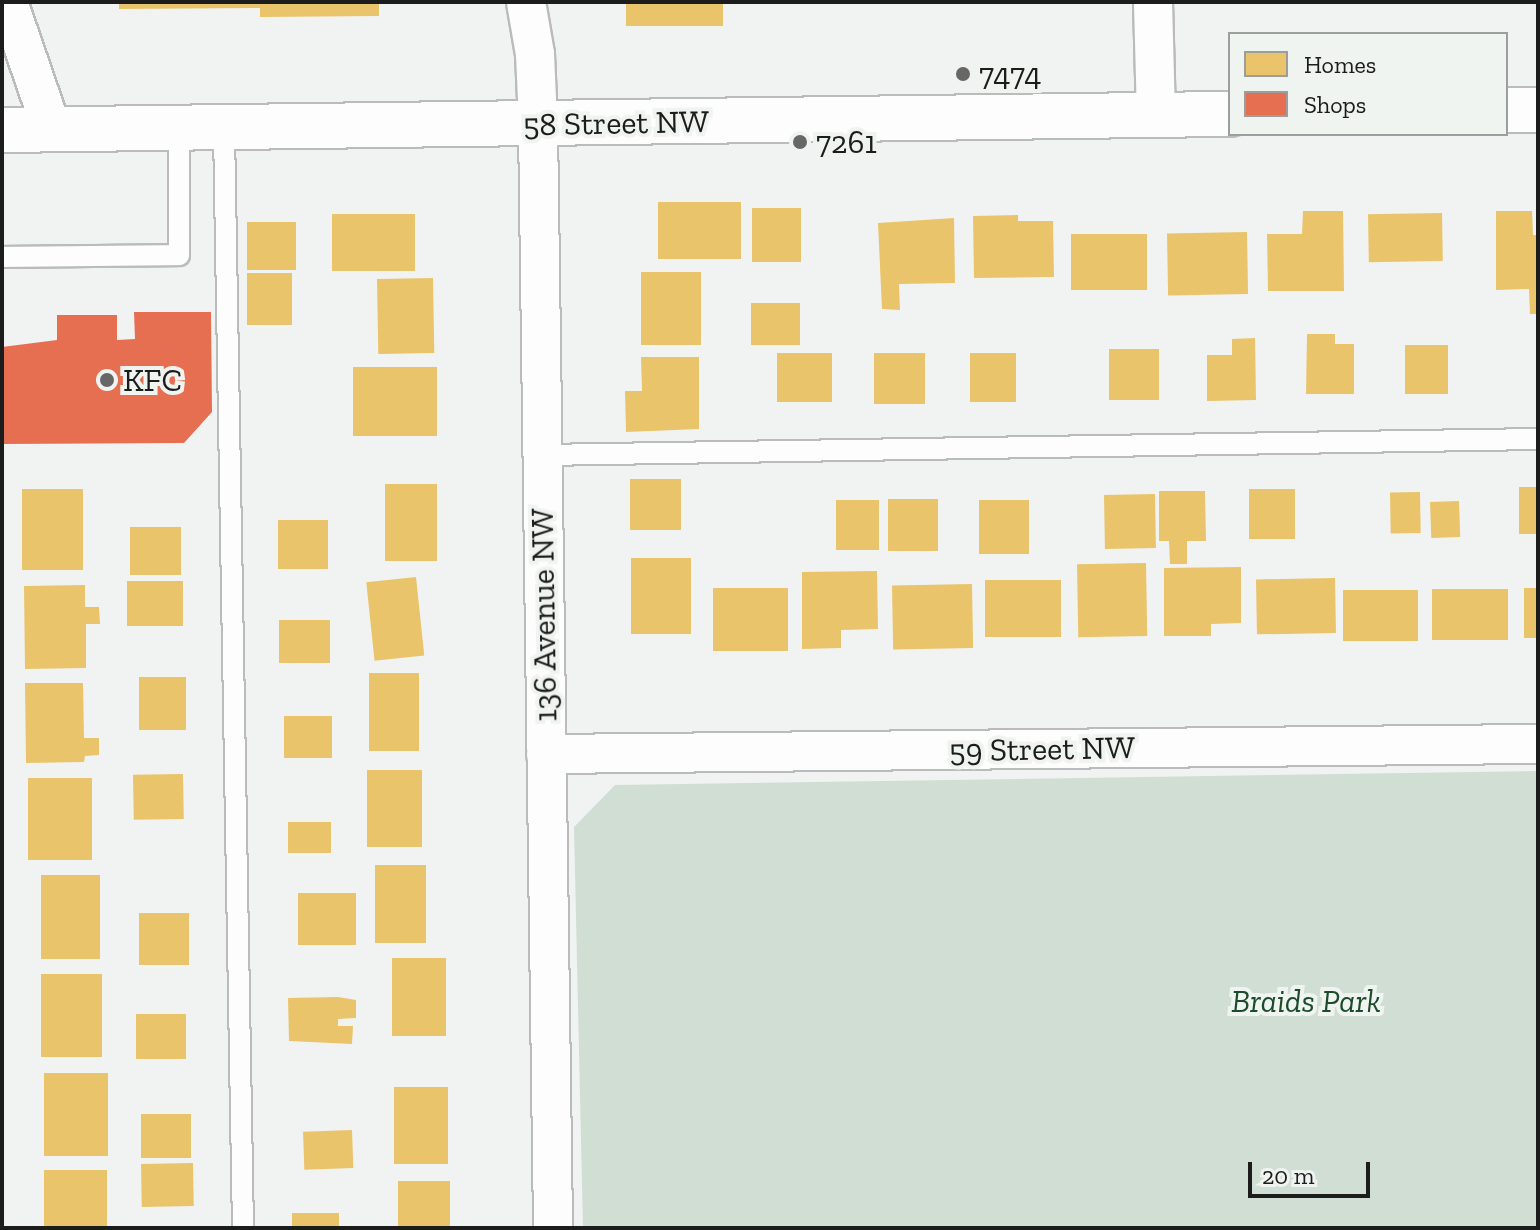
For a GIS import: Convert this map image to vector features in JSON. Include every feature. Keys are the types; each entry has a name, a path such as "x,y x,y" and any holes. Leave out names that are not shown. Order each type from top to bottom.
{"street":[{"path":"8,2 52,130"},
{"name":"136 Avenue NW","path":"526,2 535,54 538,124 553,1228"},
{"path":"1153,2 1156,115"},
{"path":"1508,110 1538,110"},
{"name":"58 Street NW","path":"2,130 224,130 1228,114"},
{"name":"59 Street NW","path":"546,754 1538,744"}],"lane":[{"path":"2,257 179,255 179,130"},
{"path":"224,130 243,1228"},
{"path":"541,455 1538,439"}],"green space":[{"name":"Braids Park","path":"1538,771 1538,1228 583,1228 574,827 615,785"}],"building: Homes":[{"path":"119,2 379,2 379,16 260,17 260,8 119,9"},
{"path":"626,2 723,2 723,26 626,26"},
{"path":"658,202 741,202 741,259 658,259"},
{"path":"752,208 801,208 801,262 752,262"},
{"path":"1303,211 1343,211 1344,291 1268,291 1267,234 1302,234"},
{"path":"1496,211 1532,211 1533,235 1538,235 1538,314 1530,314 1529,289 1496,290"},
{"path":"1442,213 1443,261 1369,262 1368,214"},
{"path":"332,214 415,214 415,271 332,271"},
{"path":"1018,215 1018,221 1053,221 1054,277 974,278 973,216"},
{"path":"954,218 955,283 899,284 900,310 882,309 878,223"},
{"path":"247,222 296,222 296,270 247,270"},
{"path":"1247,232 1248,294 1168,295 1167,233"},
{"path":"1071,234 1147,234 1147,290 1071,290"},
{"path":"641,272 701,272 701,345 641,345"},
{"path":"247,273 292,273 292,325 247,325"},
{"path":"433,278 434,353 378,354 377,279"},
{"path":"751,303 800,303 800,345 751,345"},
{"path":"1307,334 1335,334 1335,344 1354,344 1354,394 1306,394"},
{"path":"1255,338 1256,400 1207,401 1207,355 1232,355 1232,339"},
{"path":"1405,345 1448,345 1448,394 1405,394"},
{"path":"1109,349 1159,349 1159,400 1109,400"},
{"path":"777,353 832,353 832,402 777,402"},
{"path":"874,353 925,353 925,404 874,404"},
{"path":"970,353 1016,353 1016,402 970,402"},
{"path":"641,357 699,357 699,429 626,432 625,391 642,391"},
{"path":"353,367 437,367 437,436 353,436"},
{"path":"630,479 681,479 681,530 630,530"},
{"path":"385,484 437,484 437,561 385,561"},
{"path":"1519,487 1538,487 1538,534 1519,534"},
{"path":"22,489 83,489 83,570 22,570"},
{"path":"1249,489 1295,489 1295,539 1249,539"},
{"path":"1159,491 1205,491 1206,541 1187,541 1187,564 1170,564 1169,541 1159,541"},
{"path":"1420,492 1421,533 1391,534 1390,493"},
{"path":"1155,494 1156,548 1105,549 1104,495"},
{"path":"888,499 938,499 938,551 888,551"},
{"path":"836,500 879,500 879,550 836,550"},
{"path":"979,500 1029,500 1029,554 979,554"},
{"path":"1459,501 1460,537 1431,538 1430,502"},
{"path":"278,520 328,520 328,569 278,569"},
{"path":"130,527 181,527 181,575 130,575"},
{"path":"631,558 691,558 691,634 631,634"},
{"path":"1146,563 1147,636 1078,637 1077,564"},
{"path":"1241,567 1241,623 1211,624 1211,636 1164,636 1164,568"},
{"path":"877,571 878,629 841,630 841,648 802,649 802,572"},
{"path":"416,577 424,656 375,661 366,582"},
{"path":"1335,578 1336,633 1257,634 1256,579"},
{"path":"985,580 1061,580 1061,637 985,637"},
{"path":"127,581 183,581 183,626 127,626"},
{"path":"972,584 973,648 893,649 892,585"},
{"path":"85,585 85,607 99,607 100,624 86,624 86,668 25,669 24,586"},
{"path":"713,588 788,588 788,651 713,651"},
{"path":"1524,588 1538,588 1538,638 1524,638"},
{"path":"1432,589 1508,589 1508,640 1432,640"},
{"path":"1343,590 1418,590 1418,641 1343,641"},
{"path":"279,620 330,620 330,663 279,663"},
{"path":"369,673 419,673 419,751 369,751"},
{"path":"139,677 186,677 186,730 139,730"},
{"path":"25,683 83,683 84,738 99,738 99,755 85,756 84,762 26,763"},
{"path":"284,716 332,716 332,758 284,758"},
{"path":"367,770 422,770 422,847 367,847"},
{"path":"183,774 184,819 134,820 133,775"},
{"path":"28,778 92,778 92,860 28,860"},
{"path":"288,822 331,822 331,853 288,853"},
{"path":"375,865 426,865 426,943 375,943"},
{"path":"41,875 100,875 100,959 41,959"},
{"path":"298,893 356,893 356,945 298,945"},
{"path":"139,913 189,913 189,965 139,965"},
{"path":"392,958 446,958 446,1036 392,1036"},
{"path":"41,974 102,974 102,1057 41,1057"},
{"path":"338,997 356,1000 356,1018 338,1019 338,1026 353,1026 352,1044 289,1041 288,998"},
{"path":"136,1014 186,1014 186,1059 136,1059"},
{"path":"44,1073 108,1073 108,1156 44,1156"},
{"path":"394,1087 448,1087 448,1164 394,1164"},
{"path":"141,1114 191,1114 191,1158 141,1158"},
{"path":"352,1130 353,1168 304,1170 303,1132"},
{"path":"193,1163 194,1206 142,1207 141,1164"},
{"path":"44,1170 107,1170 107,1228 44,1228"},
{"path":"398,1181 450,1181 450,1228 398,1228"},
{"path":"292,1213 339,1213 339,1228 292,1228"}],"building: Shops":[{"name":"KFC","path":"134,312 211,312 212,412 184,443 2,444 2,347 57,340 57,315 117,315 117,340 135,339"}],"place":[{"name":"7474","path":"963,74"},
{"name":"7261","path":"800,142"},
{"name":"KFC","path":"107,380"}]}
